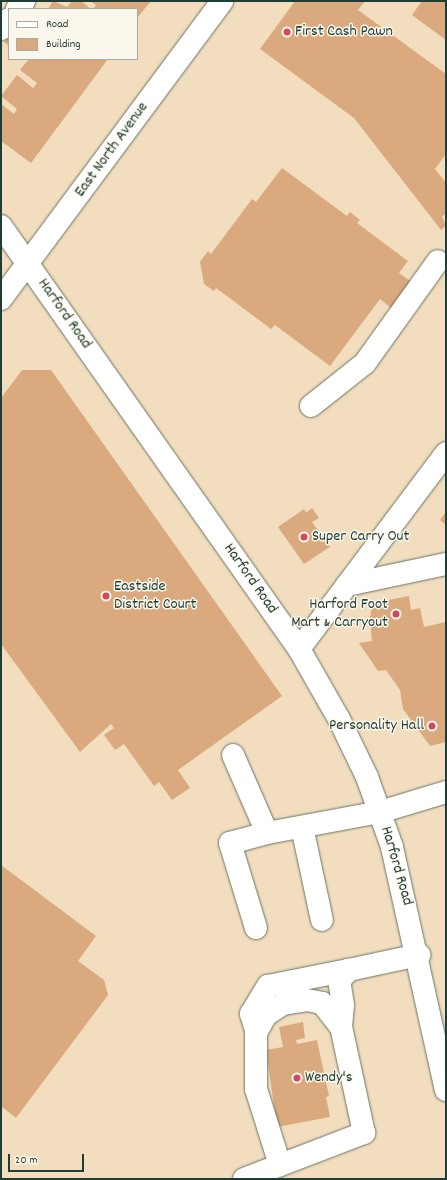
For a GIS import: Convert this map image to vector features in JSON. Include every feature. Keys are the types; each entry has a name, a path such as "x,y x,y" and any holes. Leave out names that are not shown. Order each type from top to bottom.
{"main road":[{"name":"East North Avenue","path":"1,299 222,1"},
{"path":"1,29 8,20"},
{"name":"Harford Road","path":"1,226 299,649 340,719 380,812 402,882 446,1090"},
{"path":"310,406 365,363 438,261"},
{"path":"299,649 446,453"},
{"path":"347,585 446,564"},
{"path":"233,755 267,833"},
{"path":"256,928 230,843 267,833 380,812 446,792"},
{"path":"302,827 322,920"},
{"path":"280,1165 256,1088 256,1033 252,1014 268,986 418,956"},
{"path":"244,1179 364,1133 341,1027 343,1005 339,981 349,970"},
{"path":"256,1033 266,1015 284,1004 308,1000 322,1003 341,1027"}],"building":[{"path":"53,1 67,7 72,1 81,1 90,8 49,8"},
{"path":"90,1 151,1 138,17 138,8 94,8 96,5"},
{"path":"295,1 365,1 358,10 446,74 446,154 435,169 446,183 446,213 442,217 446,225 441,230 354,118 260,49"},
{"path":"422,1 446,1 446,40 412,15"},
{"path":"8,36 8,45 4,42"},
{"path":"28,60 107,60 31,163 1,141 1,104 14,114 17,109 1,96 17,75 33,88 37,83 20,70"},
{"path":"282,168 347,216 350,212 360,220 357,223 408,261 399,273 416,285 396,312 380,299 330,366 275,325 271,329 216,288 214,291 204,284 200,262 208,251 211,254 252,199 256,202"},
{"name":"Eastside District Court","path":"22,370 51,370 282,696 178,770 190,788 172,800 159,782 154,786 124,744 115,750 104,735 114,728 111,724 80,752 1,644 1,398"},
{"name":"Super Carry Out","path":"312,508 319,518 312,522 330,547 304,564 278,527 304,509 306,513"},
{"path":"446,512 446,525 440,520"},
{"path":"409,596 411,610 420,608 424,627 446,622 446,742 430,746 403,709 400,690 386,670 378,671 359,643 372,641 370,618 373,603"},
{"path":"1,865 96,936 78,961 104,980 108,995 16,1118 1,1106"},
{"name":"Wendy's","path":"303,1022 305,1038 296,1040 297,1044 317,1040 329,1096 326,1097 330,1117 277,1127 266,1050 283,1047 279,1027"}],"place":[{"name":"First Cash Pawn","path":"287,32"},
{"name":"Super Carry Out","path":"304,537"},
{"name":"Eastside District Court","path":"106,596"},
{"name":"Harford Foot Mart & Carryout","path":"396,614"},
{"name":"Personality Hall","path":"432,726"},
{"name":"Wendy's","path":"297,1078"}]}
